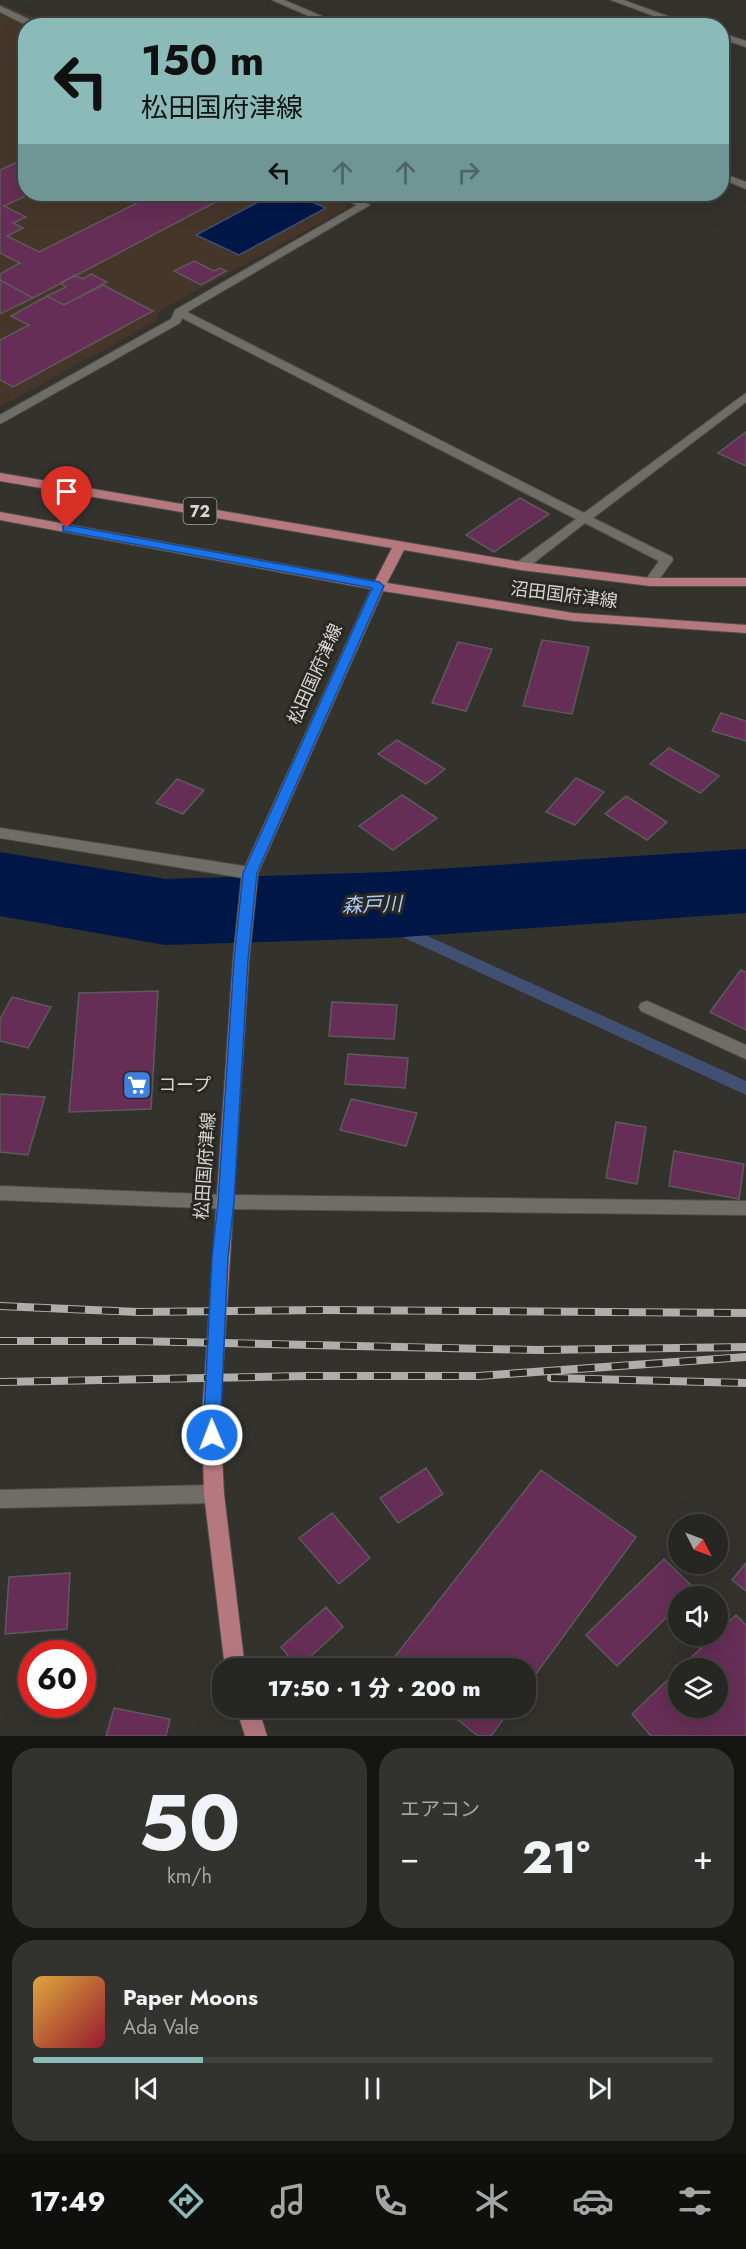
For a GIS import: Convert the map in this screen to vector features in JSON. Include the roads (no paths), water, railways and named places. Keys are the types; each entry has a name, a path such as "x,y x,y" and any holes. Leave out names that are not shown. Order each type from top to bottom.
{"main road":[{"name":"72","path":"0,477 400,545"},
{"name":"72","path":"0,516 379,586"},
{"name":"沼田国府津線","path":"400,545 521,566 650,582 746,582"},
{"name":"松田国府津線","path":"234,1658 214,1494 211,1416 241,960 250,878 379,586 400,545"},
{"name":"沼田国府津線","path":"379,586 573,617 746,629"},
{"path":"250,1718 256,1736"}],"street":[{"path":"276,0 321,18"},
{"path":"615,0 668,18"},
{"path":"0,9 19,18"},
{"path":"729,38 746,44"},
{"path":"729,179 746,186"},
{"path":"0,420 176,321 179,312 365,206 354,201"},
{"path":"179,312 667,560 650,582"},
{"path":"521,566 746,396"},
{"path":"0,833 250,878"},
{"path":"647,1007 746,1052"},
{"path":"0,1192 226,1202 746,1208"},
{"path":"0,1499 214,1494"}],"water":[{"path":"260,201 310,201 326,208 239,255 196,235"}],"waterway":[{"name":"森戸川","path":"0,884 165,912 389,905 746,881"},
{"path":"351,907 746,1088"}],"railway":[{"path":"0,1306 138,1312 323,1310 746,1313"},
{"path":"0,1341 135,1341 537,1350 746,1347"},
{"path":"0,1382 305,1376 478,1376 746,1357"},
{"path":"551,1378 746,1383"}],"place":[{"name":"コープ","path":"137,1085"}]}
